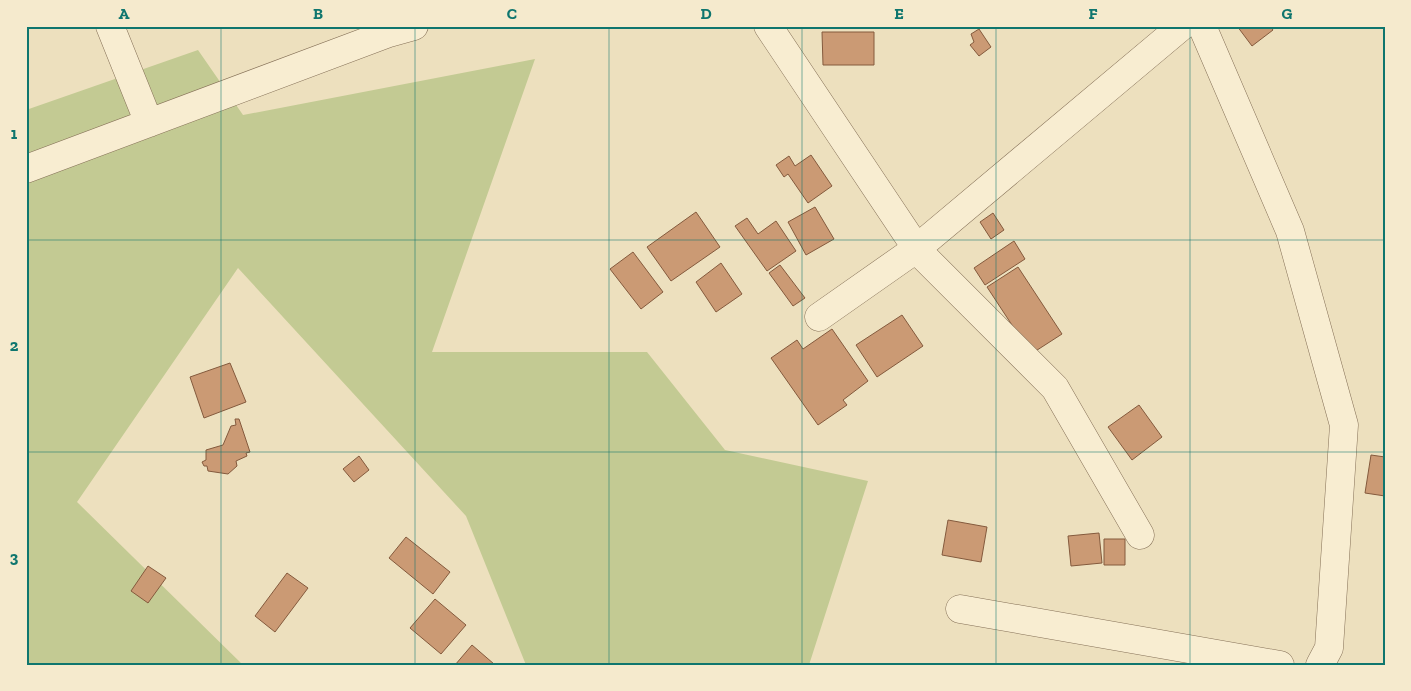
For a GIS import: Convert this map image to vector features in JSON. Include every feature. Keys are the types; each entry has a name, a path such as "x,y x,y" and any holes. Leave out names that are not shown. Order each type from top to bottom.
{"street":[{"path":"110,26 149,123"},
{"path":"26,169 414,26"},
{"path":"768,26 916,249 1055,388 1140,535"},
{"path":"819,316 916,249 1182,26"},
{"path":"1202,26 1290,231 1344,425 1330,648 1320,665"},
{"path":"960,608 1280,665"}],"green space":[{"path":"198,50 243,115 535,59 432,352 647,352 725,450 868,481 809,665 526,665 466,516 238,268 77,502 243,665 26,665 26,110"}],"building":[{"path":"1237,26 1270,26 1273,30 1252,46"},
{"path":"979,29 991,47 979,56 970,45 974,42 971,34"},
{"path":"822,32 874,32 874,65 823,65"},
{"path":"811,155 832,186 808,203 788,174 784,177 776,165 789,156 795,166"},
{"path":"815,207 834,239 806,255 788,222"},
{"path":"696,212 720,247 671,281 647,247"},
{"path":"993,213 1004,230 991,239 980,222"},
{"path":"747,218 758,234 776,221 796,251 767,271 735,226"},
{"path":"1014,241 1025,259 985,285 974,268"},
{"path":"633,252 663,292 641,309 610,269"},
{"path":"721,263 742,294 716,312 696,282"},
{"path":"780,265 805,298 793,306 769,273"},
{"path":"1018,267 1062,334 1031,354 987,287"},
{"path":"902,315 923,346 877,377 856,345"},
{"path":"832,329 868,381 843,400 847,405 818,425 771,358 797,340 803,349"},
{"path":"230,363 246,402 204,418 190,377"},
{"path":"1139,405 1162,437 1132,460 1108,427"},
{"path":"235,419 239,419 250,452 246,453 247,456 236,461 237,466 228,474 208,471 207,466 204,466 202,462 206,460 206,450 223,445 231,426 236,425"},
{"path":"1371,455 1385,457 1385,496 1365,493"},
{"path":"359,456 369,470 354,482 343,469"},
{"path":"948,520 987,527 981,562 942,555"},
{"path":"1099,533 1102,563 1071,566 1068,536"},
{"path":"406,537 450,572 433,594 389,558"},
{"path":"1104,539 1125,539 1125,565 1104,565"},
{"path":"148,566 166,578 148,603 131,591"},
{"path":"287,573 308,588 275,632 255,616"},
{"path":"435,599 466,625 441,654 410,628"},
{"path":"472,645 494,664 455,665"}]}
